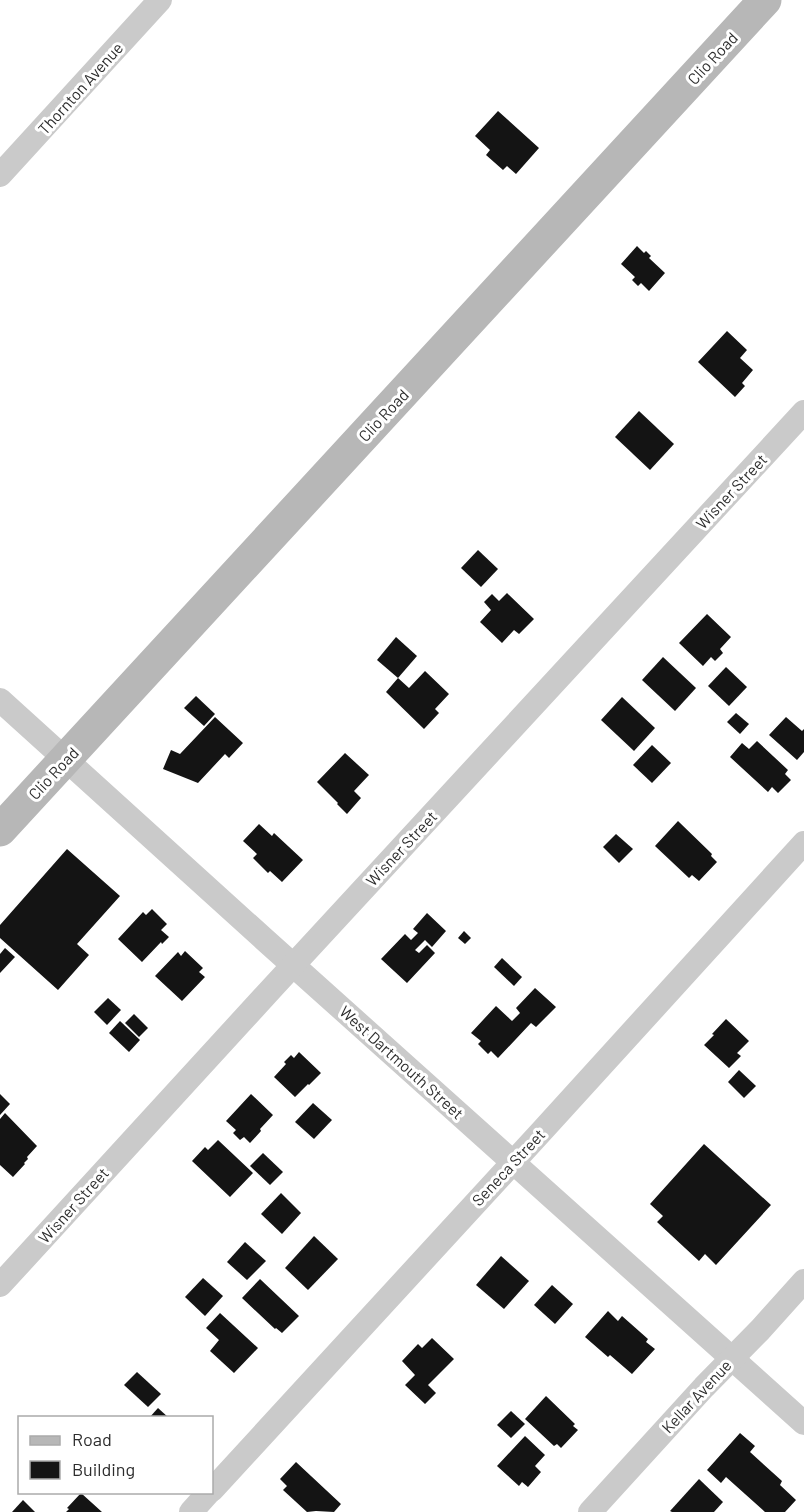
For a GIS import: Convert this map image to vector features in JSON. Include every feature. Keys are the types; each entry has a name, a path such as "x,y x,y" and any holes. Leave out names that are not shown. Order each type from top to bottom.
{"main road":[{"name":"Clio Road","path":"0,830 765,0"}],"street":[{"name":"Thornton Avenue","path":"0,175 160,0"},
{"name":"Wisner Street","path":"0,1285 804,411"},
{"name":"West Dartmouth Street","path":"0,700 804,1423"},
{"name":"Seneca Street","path":"213,1488 804,843"},
{"name":"Kellar Avenue","path":"590,1512 804,1281"},
{"name":"Seneca Street","path":"191,1512 207,1494"}],"building":[{"path":"498,111 539,148 516,174 507,166 503,170 486,155 490,150 475,136"},
{"path":"637,246 644,253 646,251 651,256 649,258 665,273 649,291 641,283 638,286 632,280 635,277 621,264"},
{"path":"727,331 747,350 740,358 753,370 742,383 745,386 735,397 698,362"},
{"path":"639,411 674,444 650,470 615,437"},
{"path":"478,550 498,569 481,587 461,568"},
{"path":"507,593 534,619 519,634 514,630 502,643 480,622 491,610 484,602 492,594 499,601"},
{"path":"707,614 731,637 720,649 723,653 715,661 711,657 703,666 679,643"},
{"path":"396,637 417,656 398,678 377,660"},
{"path":"663,657 696,688 675,711 642,680"},
{"path":"726,667 747,687 729,706 708,686"},
{"path":"425,671 449,694 435,709 439,713 424,729 386,692 398,678 409,688"},
{"path":"196,696 215,714 204,726 184,708"},
{"path":"622,697 655,728 634,751 601,720"},
{"path":"736,713 749,724 740,734 727,722"},
{"path":"215,717 243,743 229,758 225,754 198,783 163,769 171,750 180,754"},
{"path":"786,717 802,731 804,729 804,752 797,760 769,735"},
{"path":"757,741 788,770 785,774 791,780 778,793 772,787 768,792 730,757 742,743 749,749"},
{"path":"652,745 671,763 652,783 633,765"},
{"path":"345,753 369,775 354,791 361,798 347,814 317,782"},
{"path":"678,821 712,854 711,856 717,862 699,881 692,875 689,878 655,846"},
{"path":"259,824 272,836 274,833 303,860 282,882 270,871 268,873 253,858 257,854 243,841"},
{"path":"616,834 633,849 619,863 603,847"},
{"path":"67,849 120,896 77,944 89,955 58,990 0,938 0,925"},
{"path":"152,909 167,924 161,930 169,937 142,962 118,939 143,912 146,915"},
{"path":"427,913 446,931 432,947 425,940 415,950 419,953 427,945 435,953 407,983 381,959 405,934 411,940 418,933 413,929"},
{"path":"464,931 471,938 465,944 458,938"},
{"path":"5,948 15,957 0,973 0,954"},
{"path":"185,951 203,968 199,972 205,977 182,1001 155,976 178,952 181,956"},
{"path":"502,958 522,977 514,986 494,967"},
{"path":"535,988 556,1007 536,1027 531,1023 498,1058 491,1051 488,1054 478,1044 481,1041 471,1033 496,1006 512,1021 520,1013 516,1008"},
{"path":"108,998 121,1010 107,1025 94,1012"},
{"path":"134,1014 148,1028 139,1037 125,1023"},
{"path":"726,1019 749,1041 737,1053 741,1056 729,1068 704,1045"},
{"path":"120,1021 140,1040 129,1052 109,1033"},
{"path":"299,1052 321,1073 295,1097 274,1077 291,1055 294,1058"},
{"path":"739,1070 756,1086 744,1098 728,1082"},
{"path":"0,1094 10,1104 0,1115"},
{"path":"251,1094 273,1115 250,1143 244,1137 240,1140 233,1133 236,1130 226,1121"},
{"path":"313,1103 332,1120 314,1139 295,1122"},
{"path":"5,1113 37,1146 13,1177 0,1165 0,1119"},
{"path":"218,1140 253,1173 230,1197 192,1161 205,1147 208,1150"},
{"path":"704,1144 771,1205 716,1265 705,1254 699,1261 657,1222 663,1216 650,1204"},
{"path":"263,1153 283,1172 270,1185 250,1166"},
{"path":"281,1193 301,1213 282,1234 261,1214"},
{"path":"314,1236 338,1259 308,1290 285,1268"},
{"path":"245,1242 266,1261 247,1280 227,1262"},
{"path":"501,1256 529,1281 504,1309 476,1285"},
{"path":"203,1278 223,1296 205,1316 185,1297"},
{"path":"260,1279 299,1316 282,1333 242,1298"},
{"path":"552,1285 573,1304 555,1324 534,1305"},
{"path":"608,1311 618,1321 622,1316 648,1339 646,1342 655,1349 632,1374 585,1337"},
{"path":"220,1313 258,1348 234,1373 210,1351 219,1340 206,1328"},
{"path":"432,1338 454,1359 428,1385 436,1393 425,1404 405,1385 415,1375 402,1361 418,1344 422,1348"},
{"path":"137,1372 161,1394 148,1407 124,1385"},
{"path":"546,1396 575,1424 573,1426 578,1430 561,1448 557,1444 554,1446 525,1419"},
{"path":"158,1408 167,1416 151,1416"},
{"path":"511,1411 525,1424 511,1438 497,1425"},
{"path":"740,1433 755,1446 750,1452 782,1481 780,1485 796,1500 785,1512 765,1512 726,1477 721,1483 707,1470"},
{"path":"525,1436 545,1455 535,1466 541,1472 528,1487 522,1482 519,1486 497,1466"},
{"path":"296,1462 341,1504 334,1512 307,1512 283,1490 287,1486 280,1479"},
{"path":"699,1479 723,1502 714,1512 670,1511"},
{"path":"82,1494 102,1512 66,1512 69,1509 67,1508"},
{"path":"23,1500 35,1512 12,1512"}]}
